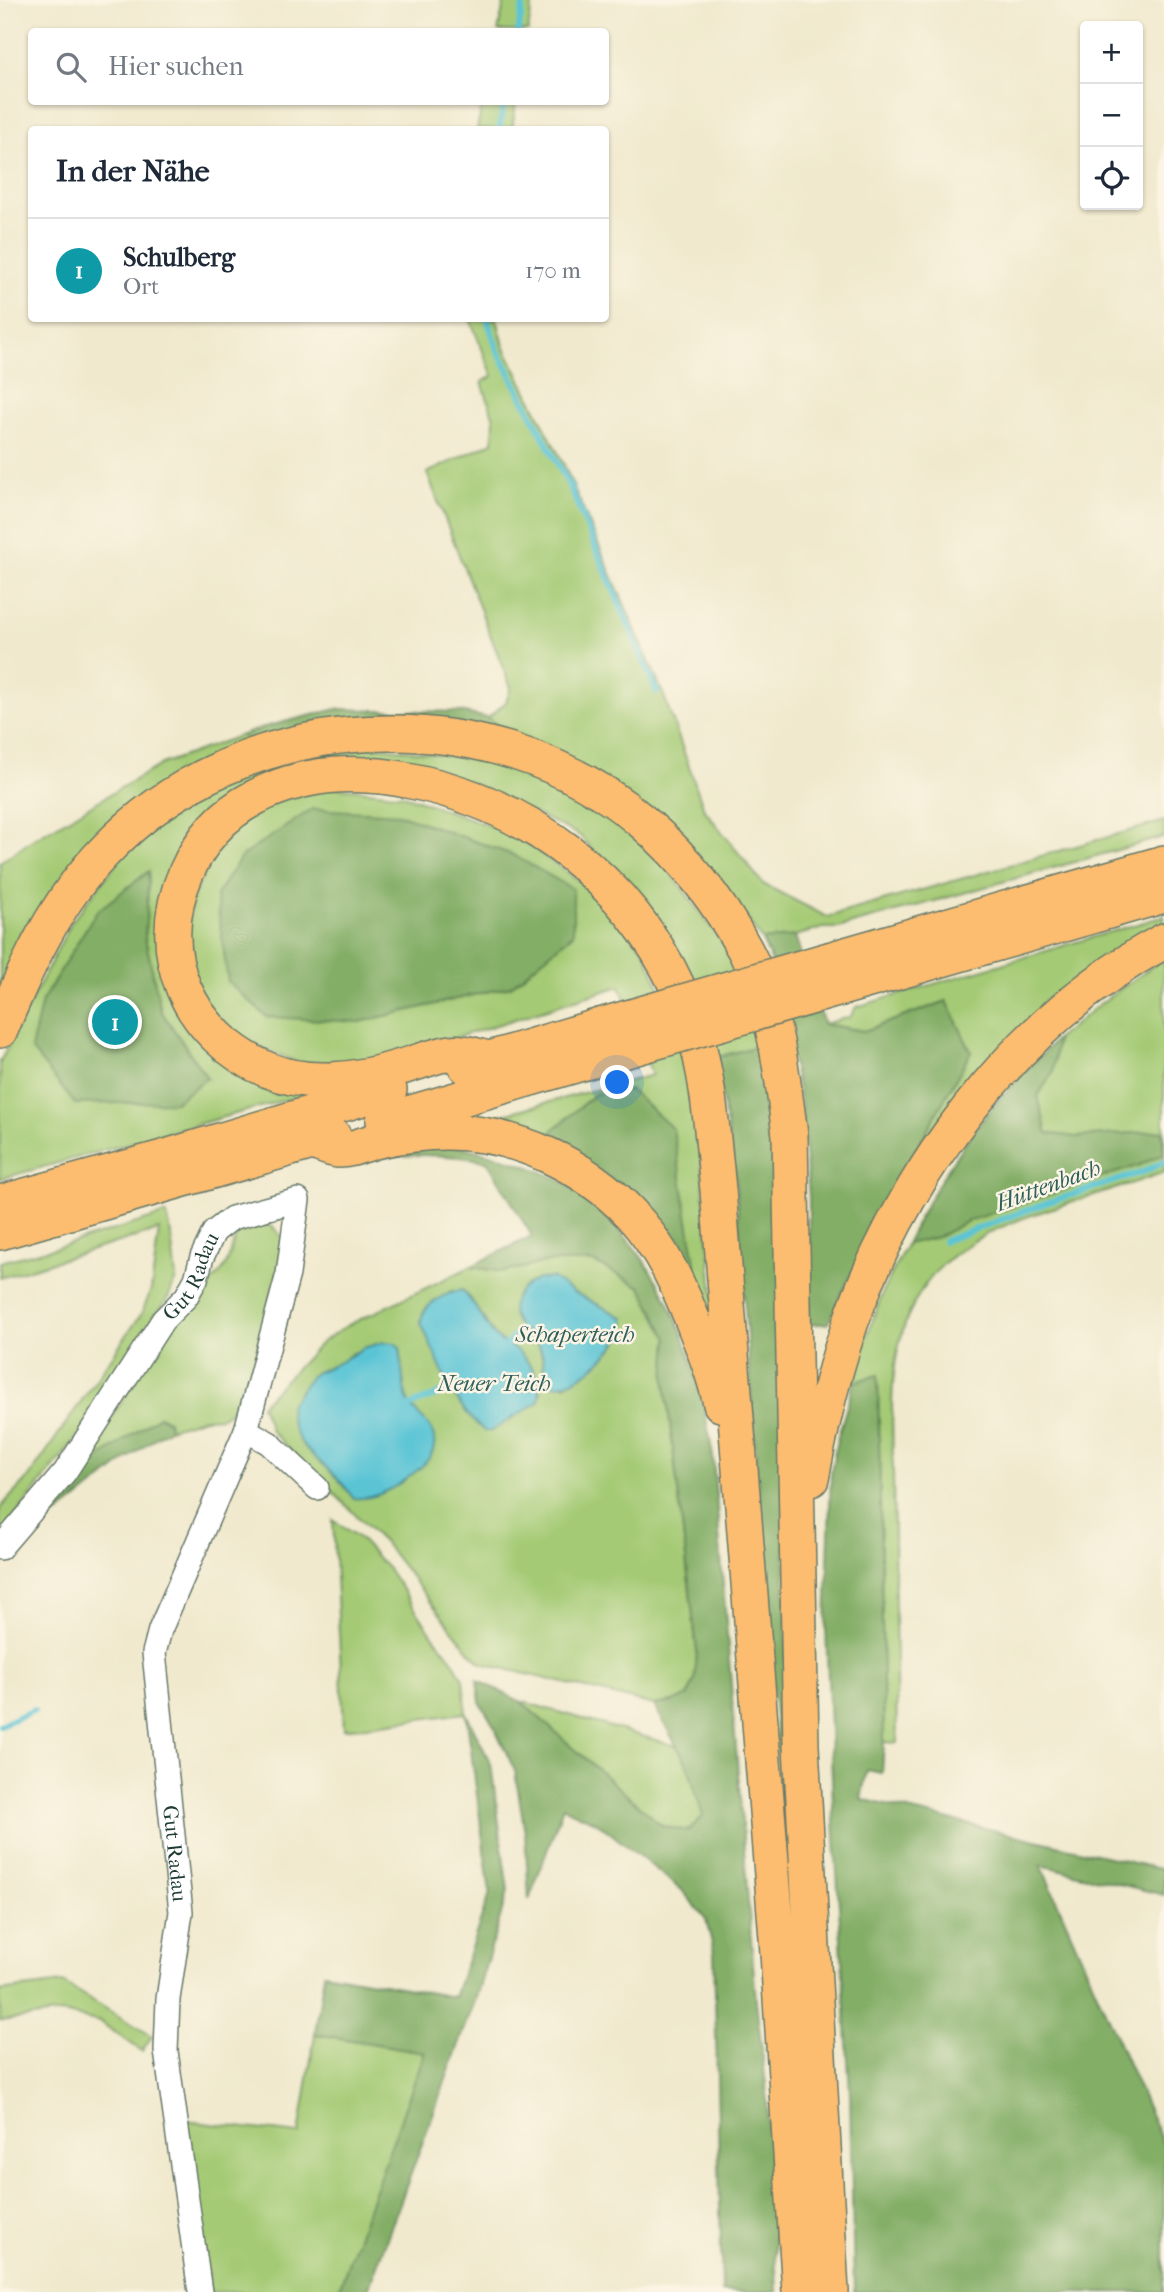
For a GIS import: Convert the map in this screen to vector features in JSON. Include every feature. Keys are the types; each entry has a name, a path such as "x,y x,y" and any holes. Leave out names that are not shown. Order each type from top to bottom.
{"highway":[{"path":"0,1030 42,937 89,869 122,834 160,804 223,767 274,749 317,738 374,733 436,735 478,742 508,751 579,780 642,822 679,856 712,897 746,953 764,995 777,1046 790,1135 801,1746 794,1938 800,2292"},
{"path":"489,1059 453,1052 362,1077 309,1079 269,1070 234,1050 217,1037 190,1002 174,964 172,921 177,896 198,847 212,830 250,800 282,786 334,775 396,778 471,796 518,818 582,861 639,921 679,990 701,1053 708,1086 747,1535 794,1938 831,2292"},
{"path":"0,1231 312,1142 605,1041 1053,911 1164,863"},
{"path":"1053,911 1164,895"},
{"path":"796,1566 820,1433 848,1330 867,1280 911,1194 968,1110 1033,1039 1110,975 1164,941"},
{"path":"0,1203 166,1157 489,1059 605,1041"},
{"path":"312,1142 338,1150 421,1132 480,1134 512,1142 567,1165 612,1197 650,1239 680,1290 693,1320 719,1396 747,1535"}],"street":[{"name":"Gut Radau","path":"0,1548 65,1472 163,1320 186,1297 214,1232 232,1218 298,1200 288,1274 246,1430 160,1630 154,1653 181,1912 168,1999 166,2051 200,2292"},
{"path":"246,1430 270,1443 317,1488"}],"green space":[{"path":"505,0 533,0 528,28 499,28"},
{"path":"482,105 516,105 512,126 478,126"},
{"path":"471,322 498,322 504,346 564,465 664,696 704,809 763,884 827,917 1164,821 1164,837 838,928 823,928 795,936 762,940 716,877 460,726 499,727 488,718 506,702 511,688 427,473 493,442 494,419 482,382 493,376"},
{"path":"337,709 459,712 488,718 500,727 460,726 247,745 242,735"},
{"path":"242,735 247,745 71,868 22,938 0,992 0,862 32,840 162,764"},
{"path":"382,747 505,763 590,801 638,838 672,874 729,952 761,1045 715,1058 658,921 579,835 470,782 261,778 194,823 161,898 161,967 307,1094 0,1179 0,1062 72,921 136,839 218,786 320,749","holes":["149,872 145,938 161,1011 207,1078 42,1001"]},
{"path":"333,787 404,795 513,834 588,887 644,950 673,1020 696,1104 719,1359 631,1195 696,1268 595,1094 544,1138 481,1120 652,1075 620,986 379,1062 300,1064 239,1038 205,1006 186,954 191,902 221,836 269,803","holes":["573,933 511,986 360,1022"]},
{"path":"312,809 399,814 513,855 573,889 573,934 511,986 360,1022 267,1017 228,982 216,895 242,856"},
{"path":"149,871 145,938 161,1011 207,1078 175,1102 75,1104 31,1049 42,1001 96,912"},
{"path":"1164,916 1164,922 1088,974 968,1079 908,1163 971,1052 946,1001 864,1031 824,1024 850,1017 856,1007"},
{"path":"795,936 824,1024 864,1031 947,1001 971,1052 878,1220 828,1324 809,1324 809,1196 801,1105 773,964 762,940"},
{"path":"1164,958 1164,1172 1020,1219 979,1238 945,1263 918,1297 900,1342 892,1403 897,1743 884,1742 878,1375 854,1382 863,1346 885,1287 925,1207 957,1156 1057,1039 1101,1003"},
{"path":"1057,1039 1053,1072 1038,1096 1047,1133 1076,1137 1162,1131 1164,1154 1140,1165 968,1221 938,1237 906,1244 938,1185 975,1129 1010,1087"},
{"path":"761,1045 780,1172 788,1786 780,1786 735,1172 715,1058"},
{"path":"630,1090 673,1129 696,1269 631,1195 544,1138 595,1094"},
{"path":"444,1143 522,1164 554,1177 599,1210 646,1263 678,1323 690,1355 713,1457 756,2001 766,2085 777,2292 722,2292 714,1952 706,1919 682,1890 599,1824 563,1807 529,1900 525,1833 515,1771 480,1702 477,1680 520,1701 662,1826 688,1831 703,1816 688,1766 654,1705 673,1702 688,1695 695,1679 697,1651 665,1381 668,1339 641,1287 594,1262 547,1262 504,1272 470,1267 532,1236 487,1161 427,1155 367,1159"},
{"path":"166,1214 176,1278 169,1296 83,1430 0,1535 0,1508 29,1477 142,1313 151,1290 159,1230 0,1278 0,1262"},
{"path":"258,1221 274,1228 285,1244 244,1402 222,1417 204,1418 169,1429 168,1421 159,1416 93,1462 78,1469 176,1319 223,1270 241,1230"},
{"path":"547,1262 594,1262 641,1287 668,1339 665,1382 697,1651 695,1679 688,1695 673,1702 654,1705 481,1663 386,1545 271,1431 261,1405 322,1342 348,1325 470,1267 504,1272","holes":["552,1278 624,1318 623,1329 612,1349 594,1366 565,1385 544,1374 538,1345 517,1323","462,1290 496,1337 516,1351 539,1381 541,1392 538,1402 426,1308 451,1292","400,1348 406,1398 434,1436 347,1490 301,1440 290,1416 317,1372 343,1361 352,1353"]},
{"path":"878,1375 884,1742 882,1773 867,1770 861,1799 1164,1870 1164,1895 1041,1865 1164,2146 1164,2292 854,2292 850,2094 826,1628 831,1472 837,1440 854,1382"},
{"path":"159,1416 168,1421 169,1429 56,1515 16,1540 78,1469 93,1462"},
{"path":"333,1520 359,1538 389,1570 453,1661 463,1679 466,1713 344,1729"},
{"path":"520,1701 677,1746 688,1766 703,1816 688,1831 662,1826"},
{"path":"466,1713 491,1764 508,1891 475,2001 367,2292 338,2292 425,2052 315,2034 324,1973 454,1997 490,1893"},
{"path":"63,1983 152,2036 142,2051 100,2022 63,2013 0,2021 0,1991"},
{"path":"315,2034 426,2052 338,2292 210,2292 184,2121 299,2134"}],"water":[{"name":"Schaperteich","path":"552,1278 624,1318 625,1329 605,1356 585,1373 554,1385 544,1369 539,1346 517,1323 513,1310 516,1297 524,1287 538,1279"},
{"name":"Neuer Teich","path":"462,1290 494,1335 522,1355 532,1367 538,1381 538,1402 491,1431 485,1431 463,1409 440,1367 421,1323 425,1310 430,1305 442,1297"},
{"path":"384,1342 395,1343 400,1348 406,1395 412,1408 429,1426 433,1435 433,1451 424,1464 398,1485 373,1496 353,1498 342,1483 306,1449 294,1431 289,1406 311,1376 363,1348"}],"waterway":[{"path":"519,28 524,0"},
{"path":"500,126 503,105"},
{"path":"488,322 497,349 570,487 657,692"},
{"name":"Hüttenbach","path":"944,1241 1043,1204 1143,1172 1164,1162"},
{"name":"Hüttenbach","path":"502,1349 530,1323"},
{"name":"Hüttenbach","path":"405,1408 456,1387"},
{"name":"Hüttenbach","path":"0,1725 34,1710"}],"place":[{"name":"Schulberg","path":"115,1022"}]}
